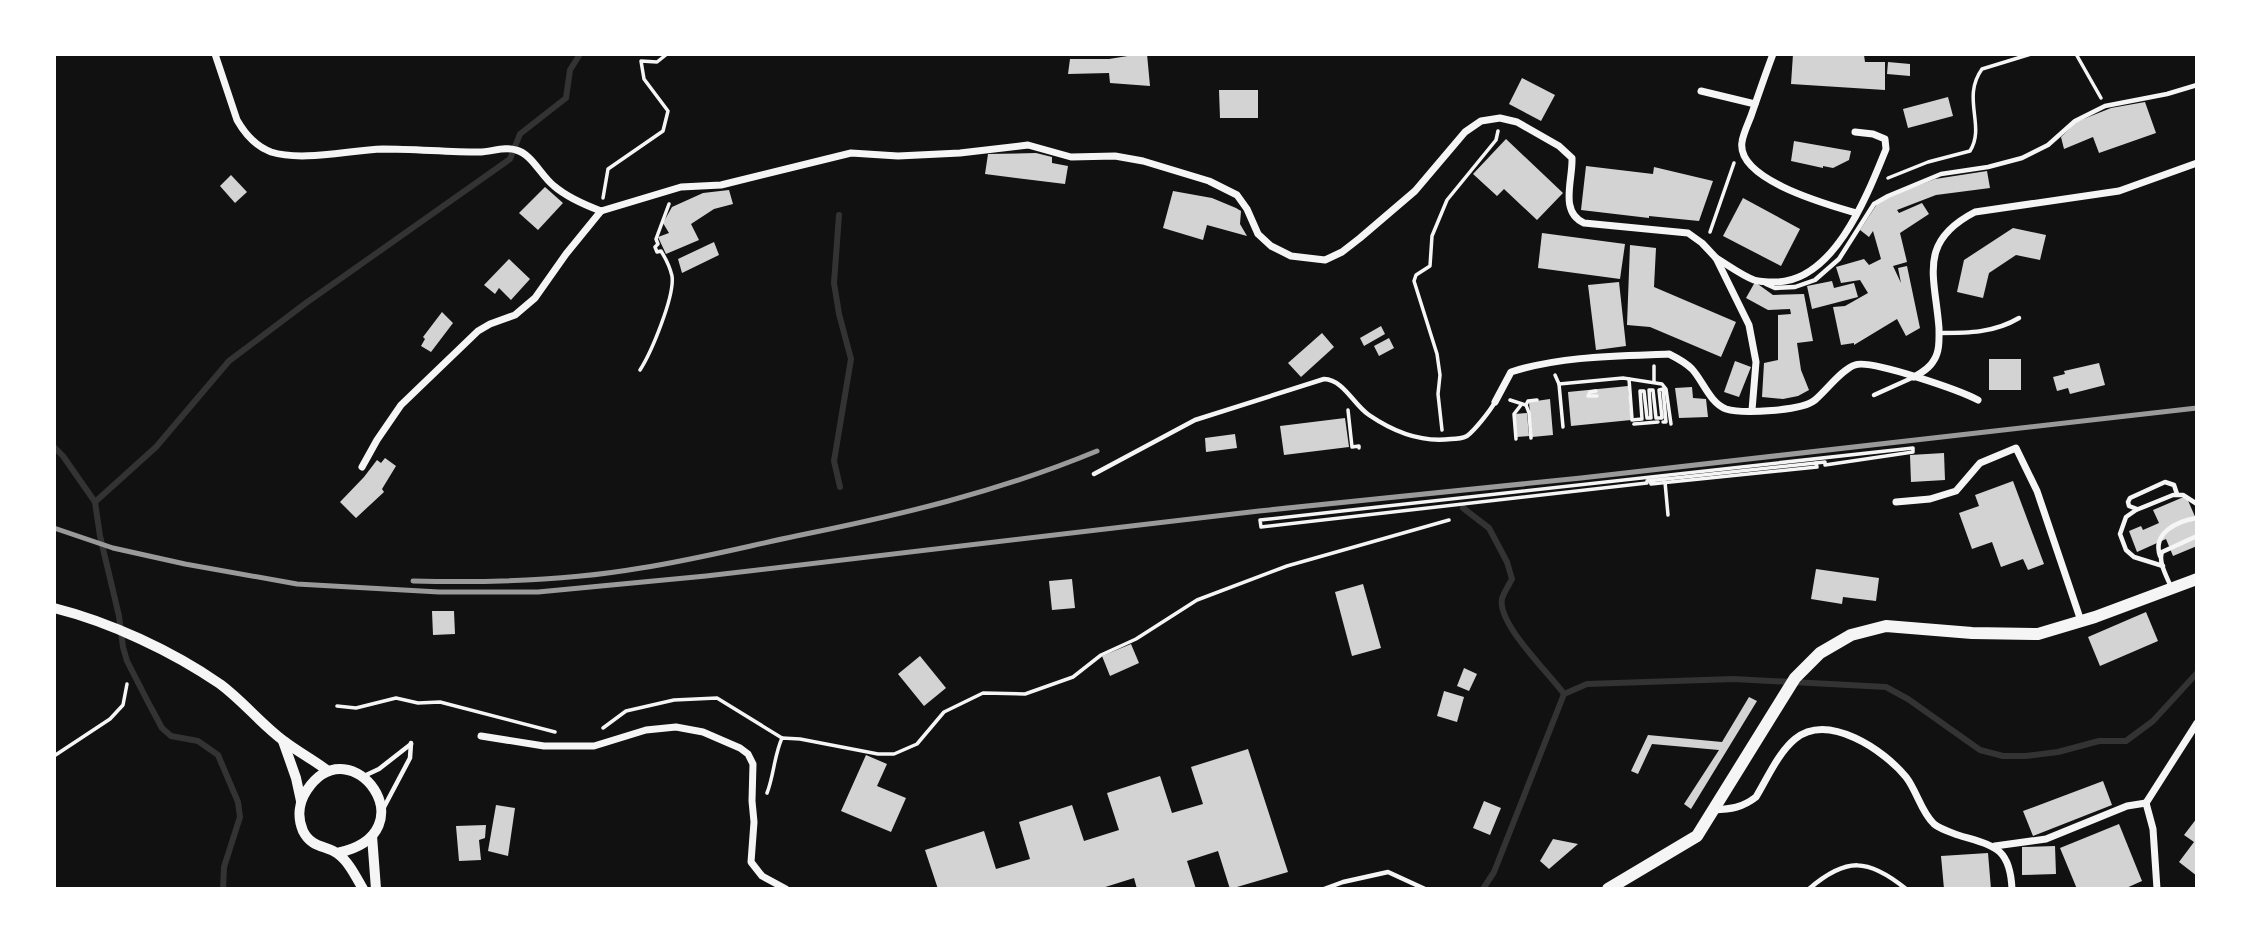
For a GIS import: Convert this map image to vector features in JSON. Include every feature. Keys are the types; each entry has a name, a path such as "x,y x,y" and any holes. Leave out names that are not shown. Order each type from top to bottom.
{"main road":[{"path":"1608,889 1697,836 1795,678 1820,653 1851,635 1886,626 1972,633 2038,634 2197,579"}],"street":[{"path":"215,54 237,120 260,147 273,152 308,155 382,149 482,152 515,149 527,155 543,177 565,195 601,211"},
{"path":"1773,54 1742,142 1745,157 1757,173 1803,195 1856,213"},
{"path":"1701,91 1755,104"},
{"path":"362,467 401,405 478,331 515,315 535,298 601,211 681,187 721,185 851,153 898,156 960,153 1028,145 1071,156 1115,156 1143,161 1209,181 1237,195 1247,209 1258,234 1271,246 1292,256 1325,260 1342,252 1415,191 1465,132 1481,121 1500,118 1517,122 1559,146 1572,158 1569,197 1570,212 1576,219 1584,223 1688,233 1716,258 1749,325 1756,362 1752,410"},
{"path":"1716,258 1755,280 1772,282 1793,281 1818,267 1831,254 1856,213 1886,149 1885,139 1873,134 1855,132"},
{"path":"1914,377 1935,359 1939,333 1932,278 1933,260 1947,231 1959,220 1975,212 2119,191 2197,163"},
{"path":"1497,399 1511,372 1549,363 1669,354 1691,368 1717,403 1730,410 1791,409 1806,406 1848,369 1858,364 1952,388 1978,400"},
{"path":"1896,502 1930,499 1956,491 1980,463 2016,448 2037,491 2081,621"},
{"path":"54,608 107,625 156,646 220,684 251,709 283,741 328,771"},
{"path":"2157,889 2153,828 2146,803 2197,723"},
{"path":"481,736 544,746 594,746 658,727 676,727 703,732 740,748 751,759 754,771 751,862 762,876 786,889"},
{"path":"1713,810 1734,809 1756,797 1783,753 1796,738 1806,732 1828,729 1841,732 1865,744 1905,775 1934,824 1949,832 1995,846 2046,839 2127,806 2146,803"},
{"path":"283,741 296,778 303,831 312,842 337,853 362,845 372,836 378,825 379,797 365,776 340,769 328,771 309,787 300,801"},
{"path":"372,836 376,889"},
{"path":"1995,846 2008,864 2012,889"},
{"path":"337,853 355,874 363,889"}],"lane":[{"path":"1755,280 1776,288 1795,287 1815,280 1839,259 1874,204 1888,195 1941,174 1988,167 2022,158 2048,145 2075,121 2105,106 2197,85"},
{"path":"1939,333 1988,331 2019,318"},
{"path":"1874,395 1914,377"},
{"path":"1094,474 1195,420 1324,379 1332,379 1368,414 1408,435 1429,440 1466,436 1497,399"},
{"path":"2138,509 2129,506 2130,498 2165,482 2174,485 2177,494"},
{"path":"2163,566 2134,557 2126,550 2121,527 2126,517 2138,509 2177,494 2190,498 2197,504"},
{"path":"2172,588 2157,544 2160,536 2180,523 2197,518"},
{"path":"2160,557 2165,549 2197,536"},
{"path":"365,776 379,769 411,743 410,758 380,813"},
{"path":"1812,889 1825,875 1845,865 1863,865 1877,869 1906,889"},
{"path":"1324,889 1388,872 1425,889"}],"path":[{"path":"601,211 608,169 663,131 668,111 644,79 641,61 657,62 667,54"},
{"path":"1870,185 1928,162 1970,151 1975,142 1972,90 1977,76 1982,69 2031,54"},
{"path":"2076,54 2105,106"},
{"path":"1442,432 1437,354 1414,281 1416,275 1430,266 1432,236 1447,200 1496,140 1500,118"},
{"path":"1702,243 1711,230 1742,142"},
{"path":"640,370 649,356 662,323 673,279 667,261 655,247 658,244 656,239 669,204 680,199"},
{"path":"1549,363 1559,384 1563,427"},
{"path":"1654,370 1654,382"},
{"path":"1559,384 1623,377 1662,384 1666,389 1671,424"},
{"path":"1629,379 1633,422"},
{"path":"1663,389 1666,422 1633,422 1642,419 1640,391 1644,391 1647,418 1651,418 1649,390 1653,390 1656,418 1662,418 1659,390 1663,389"},
{"path":"1346,391 1352,447 1359,448"},
{"path":"1497,399 1523,405 1529,413 1531,438"},
{"path":"1516,439 1514,414 1528,401 1537,400"},
{"path":"1913,448 1913,452 1825,465 1825,462 1816,463 1261,527 1260,520 1913,448"},
{"path":"1650,481 1651,484 1817,467 1816,463"},
{"path":"1665,482 1668,515"},
{"path":"599,732 626,711 674,700 717,698 782,738 878,754 894,754 916,744 944,712 982,693 1025,694 1073,677 1101,654 1136,639 1197,600 1287,566 1449,520"},
{"path":"54,756 110,719 123,705 127,684"},
{"path":"337,706 356,708 396,698 418,704 440,702 559,733"},
{"path":"754,822 773,777 777,750 782,738"}],"building":[{"path":"1147,54 1150,86 1110,83 1109,73 1068,74 1070,59 1109,59"},
{"path":"1793,54 1860,54 1864,55 1865,62 1885,62 1885,90 1791,84"},
{"path":"1888,62 1910,64 1910,76 1887,74"},
{"path":"1522,78 1555,95 1541,121 1509,104"},
{"path":"1219,90 1258,90 1258,118 1220,118"},
{"path":"1948,97 1953,116 1908,128 1903,109"},
{"path":"2145,102 2156,133 2099,153 2093,137 2064,149 2061,137 2076,122 2111,108"},
{"path":"1506,139 1563,193 1537,220 1504,189 1497,196 1473,174"},
{"path":"1794,141 1851,151 1849,160 1833,168 1791,161"},
{"path":"1036,153 1052,157 1052,163 1068,166 1065,184 985,174 988,154"},
{"path":"1586,166 1653,174 1654,167 1713,181 1699,221 1581,210"},
{"path":"1987,171 1990,188 1936,195 1897,210 1899,213 1922,203 1929,214 1900,233 1907,262 1893,266 1901,283 1898,268 1907,266 1920,328 1906,336 1897,319 1854,345 1841,345 1833,307 1845,306 1868,293 1860,280 1841,283 1836,267 1864,259 1869,265 1881,259 1873,231 1869,237 1860,230 1877,204 1890,196 1935,179"},
{"path":"231,175 247,192 235,203 220,186"},
{"path":"545,187 563,203 538,230 519,213"},
{"path":"729,190 733,204 714,209 691,224 699,240 666,254 658,237 669,233 663,223 672,207 703,193"},
{"path":"1173,191 1212,198 1241,211 1240,224 1247,236 1207,225 1203,240 1163,228"},
{"path":"1743,198 1800,229 1781,266 1723,236"},
{"path":"2013,228 2046,235 2040,260 2016,255 1989,273 1983,298 1957,292 1964,260"},
{"path":"1542,233 1625,244 1620,279 1538,268"},
{"path":"714,242 719,255 682,273 678,259"},
{"path":"1630,245 1656,248 1654,287 1736,322 1721,357 1650,327 1627,325"},
{"path":"509,259 530,279 511,300 499,288 495,294 484,285"},
{"path":"1832,281 1834,288 1854,283 1858,297 1812,309 1807,286"},
{"path":"1619,282 1626,346 1596,350 1588,285"},
{"path":"1755,282 1773,295 1804,294 1813,341 1797,343 1801,370 1809,390 1798,396 1783,399 1762,397 1764,363 1778,360 1778,315 1791,314 1790,309 1768,310 1746,298"},
{"path":"442,312 453,323 431,352 421,346 425,339 423,337"},
{"path":"1381,326 1385,334 1364,346 1360,338"},
{"path":"1322,333 1334,347 1301,377 1288,363"},
{"path":"1389,338 1394,348 1379,356 1374,346"},
{"path":"1989,359 2021,359 2021,390 1989,390"},
{"path":"1735,361 1751,367 1739,397 1724,392"},
{"path":"2099,363 2105,385 2070,394 2068,388 2057,391 2053,377 2065,374 2064,371"},
{"path":"1628,386 1631,420 1571,426 1568,392"},
{"path":"1692,387 1693,398 1706,399 1708,417 1679,418 1675,388"},
{"path":"1550,399 1553,435 1532,437 1529,402"},
{"path":"1527,413 1529,436 1517,437 1515,414"},
{"path":"1345,418 1349,447 1284,455 1280,426"},
{"path":"1235,434 1237,448 1206,452 1205,438"},
{"path":"1944,453 1945,480 1911,482 1910,455"},
{"path":"385,458 396,466 382,489 384,492 356,518 340,502 377,460 381,463"},
{"path":"2013,481 2044,564 2028,570 2023,559 2001,567 1992,542 1972,549 1959,513 1979,506 1975,495"},
{"path":"2186,496 2197,521 2197,546 2173,556 2166,539 2137,552 2129,531 2141,526 2143,530 2159,523 2153,510"},
{"path":"1816,569 1879,578 1876,601 1843,597 1842,604 1811,599"},
{"path":"1072,579 1075,608 1052,610 1049,581"},
{"path":"1363,584 1381,648 1352,656 1335,592"},
{"path":"432,611 454,611 455,634 433,635"},
{"path":"2146,612 2158,641 2100,666 2088,637"},
{"path":"1131,644 1139,663 1110,676 1102,656"},
{"path":"920,656 946,688 924,706 898,674"},
{"path":"1464,668 1477,674 1469,691 1457,686"},
{"path":"1444,691 1464,697 1457,722 1437,716"},
{"path":"1749,697 1757,701 1691,809 1684,804 1719,750 1652,744 1638,774 1631,771 1648,735 1722,742"},
{"path":"1248,749 1288,872 1230,889 1218,851 1187,861 1196,889 1137,889 1134,878 1099,889 938,889 925,850 984,831 996,869 1030,859 1019,822 1072,805 1084,841 1119,830 1107,793 1160,776 1172,813 1203,804 1191,767"},
{"path":"866,755 887,764 877,786 906,798 891,832 841,811"},
{"path":"2103,781 2112,805 2033,836 2023,811"},
{"path":"1484,801 1501,808 1490,835 1473,828"},
{"path":"496,805 515,808 508,856 488,851"},
{"path":"2197,818 2197,876 2179,862 2194,842 2184,835"},
{"path":"2119,824 2142,881 2124,889 2077,889 2060,848"},
{"path":"486,825 485,838 479,840 481,860 459,861 456,826"},
{"path":"1553,839 1578,844 1549,869 1540,861"},
{"path":"2055,846 2056,874 2022,875 2022,847"},
{"path":"1988,853 1991,889 1944,889 1941,856"}],"waterway":[{"path":"95,502 156,447 229,361 306,303 510,159 520,134 566,98 570,70 580,54"},
{"path":"839,215 834,283 851,359 834,461 840,487"},
{"path":"54,447 95,502 123,647 127,661 148,702 162,728 171,736 198,741 218,755 238,802 240,817 224,867 223,889"},
{"path":"1463,508 1489,528 1507,562 1512,579 1502,599 1508,622 1564,694"},
{"path":"1483,889 1494,872 1564,694 1587,684 1733,679 1886,687 1908,699 1980,750 2003,756 2025,756 2058,752 2099,741 2126,741 2153,721 2197,673"}],"railway":[{"path":"54,528 113,548 297,584 439,592 538,592 706,576 1259,511 1581,478 2197,408"},
{"path":"413,581 556,578 680,561 873,520 948,501 1023,479 1097,451"}]}
